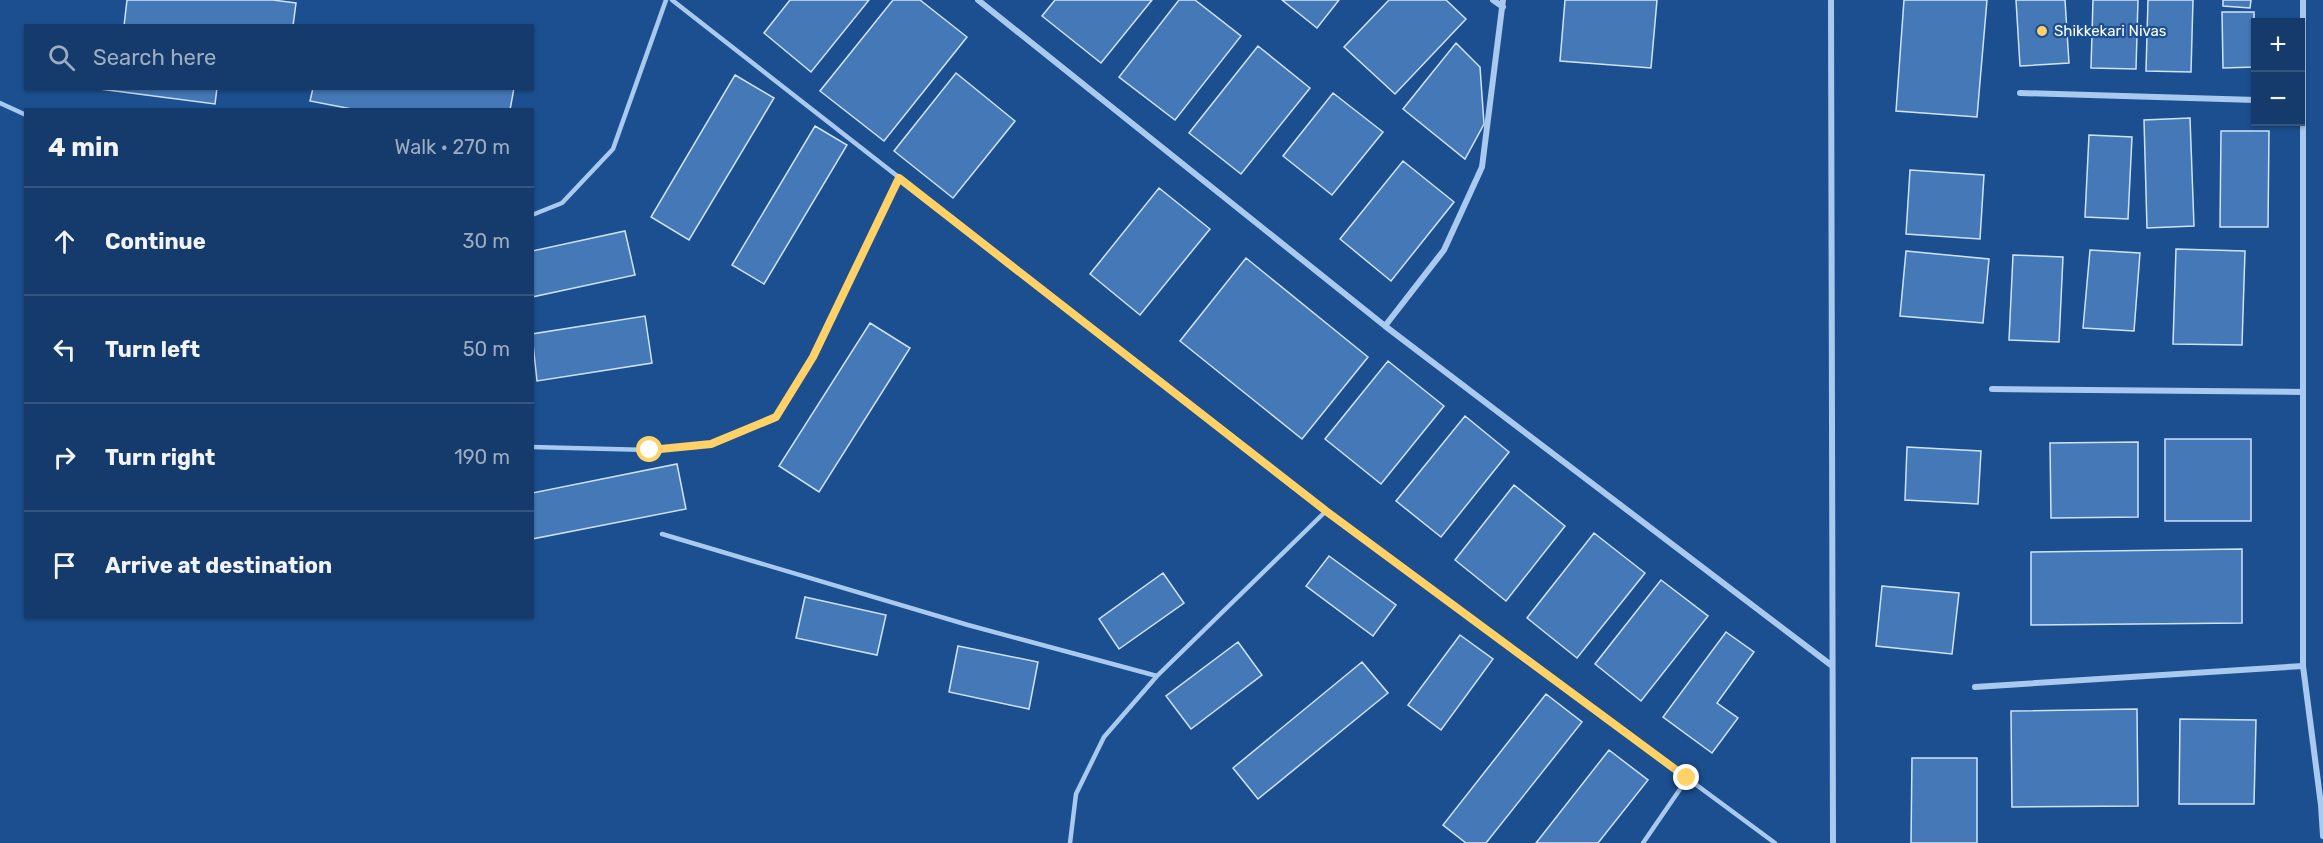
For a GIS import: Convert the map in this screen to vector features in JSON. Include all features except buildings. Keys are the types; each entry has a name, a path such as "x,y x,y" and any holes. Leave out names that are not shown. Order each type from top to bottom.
{"street":[{"path":"978,0 1385,326 1831,665"},
{"path":"1385,326 1444,250 1482,167 1503,4 1493,0"},
{"path":"1831,0 1833,843"},
{"path":"2302,72 2303,0"},
{"path":"2020,93 2251,100"},
{"path":"2302,126 2303,666 2322,805 2323,836"},
{"path":"1992,389 2303,393"},
{"path":"1975,687 2303,666"}],"lane":[{"path":"534,214 562,203 613,149 666,0"},
{"path":"672,0 1326,511 1775,843"},
{"path":"0,103 24,114"},
{"path":"534,447 650,450 711,444 776,417 813,357 899,178"},
{"path":"1070,843 1076,794 1104,737 1157,676 1326,511"},
{"path":"662,534 968,626 1157,676"},
{"path":"1643,843 1687,778"}],"place":[{"name":"Shikkekari Nivas","path":"2042,31"}],"route":[{"path":"650,450 711,444 776,417 813,357 899,178 1326,511 1687,778"}]}
